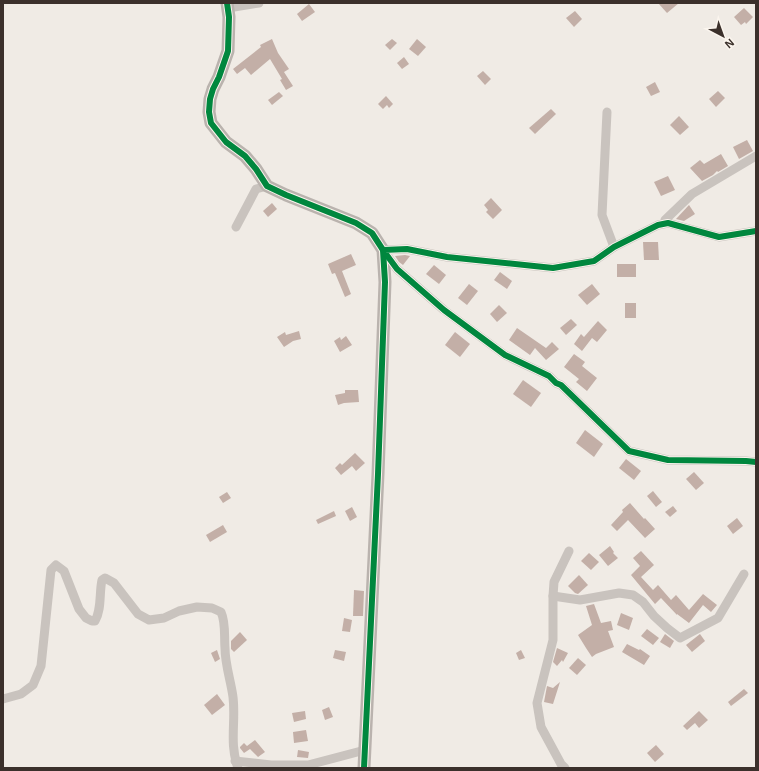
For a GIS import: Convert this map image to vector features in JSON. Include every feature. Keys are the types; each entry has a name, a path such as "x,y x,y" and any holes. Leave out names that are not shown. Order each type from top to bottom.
{"street":[{"path":"259,3 228,6 230,17 228,51 213,89 210,99 209,112 211,123 226,142 245,156 267,186 356,223 372,233 383,250 398,268 444,310 505,355 549,376 556,383 561,385 629,451 668,460 756,462"},
{"path":"607,112 602,215 614,247"},
{"path":"668,223 665,220 692,194 756,156"},
{"path":"236,226 256,189 267,186"},
{"path":"383,250 407,249 446,257 553,268 594,261 614,247 658,225 668,223 719,237 756,231"},
{"path":"364,768 378,474 385,282 383,250"},
{"path":"565,768 561,764 541,727 537,703 554,640 554,582 569,551"},
{"path":"3,699 21,694 34,685 41,666 51,570 56,565 64,571 78,609 86,618 92,621 95,621 99,614 100,588 102,580 105,578 114,583 138,614 149,620 164,618 179,611 197,607 212,608 221,612 224,619 224,650 233,699 233,745 237,764 308,765 365,750"},
{"path":"553,596 580,600 619,593 633,595 642,602 662,624 680,638 718,618 744,574"}],"building":[{"path":"658,3 679,3 667,13"},
{"path":"309,4 315,12 302,21 297,14"},
{"path":"744,8 753,17 746,24 745,22 741,25 734,17"},
{"path":"575,11 582,19 574,27 566,18"},
{"path":"272,39 278,53 289,69 284,72 293,86 286,90 280,80 282,79 270,59 251,75 245,68 237,74 233,69 261,47 260,45"},
{"path":"392,39 397,43 390,50 385,45"},
{"path":"417,39 426,47 418,56 409,49"},
{"path":"404,57 409,64 402,69 397,63"},
{"path":"483,71 491,79 485,85 477,76"},
{"path":"655,82 660,92 651,96 646,87"},
{"path":"718,91 725,98 716,107 709,99"},
{"path":"279,92 283,96 272,105 268,100"},
{"path":"386,96 393,104 389,108 387,105 383,109 378,104"},
{"path":"551,109 556,114 535,134 529,128"},
{"path":"679,116 689,127 680,135 670,125"},
{"path":"747,140 753,151 739,159 733,147"},
{"path":"721,154 728,166 702,181 690,168 700,160 704,164"},
{"path":"668,176 675,190 661,196 654,182"},
{"path":"491,198 502,210 493,219 486,212 488,210 484,205"},
{"path":"272,203 277,209 268,217 263,211"},
{"path":"689,205 695,214 684,221 676,219"},
{"path":"643,242 658,242 659,260 644,260"},
{"path":"351,254 356,265 342,271 351,294 345,297 335,273 332,274 328,264"},
{"path":"395,256 410,256 403,265"},
{"path":"617,264 636,264 636,277 617,277"},
{"path":"434,265 446,275 439,284 426,274"},
{"path":"500,272 512,281 507,289 494,280"},
{"path":"469,284 478,291 467,305 458,298"},
{"path":"592,284 600,294 587,305 578,295"},
{"path":"625,303 636,303 636,318 625,318"},
{"path":"499,305 507,313 497,322 490,314"},
{"path":"571,319 577,325 566,335 560,328"},
{"path":"598,321 607,330 597,342 592,338 582,351 574,344 581,334 584,337"},
{"path":"517,328 546,348 552,342 559,349 546,360 535,348 530,355 509,340"},
{"path":"299,331 301,339 293,341 284,347 277,337 285,332 286,335"},
{"path":"455,332 470,344 460,357 445,345"},
{"path":"346,336 352,345 340,352 334,341 340,337 341,340"},
{"path":"574,354 585,362 582,366 597,378 587,391 576,382 579,379 564,367"},
{"path":"523,380 541,393 531,407 513,394"},
{"path":"345,390 358,390 359,402 338,405 335,395 345,393"},
{"path":"585,430 603,444 594,457 576,443"},
{"path":"355,453 365,463 356,471 352,466 341,475 335,468 340,463 342,465"},
{"path":"626,459 641,471 634,480 619,468"},
{"path":"694,472 704,483 696,490 686,479"},
{"path":"653,491 662,502 656,507 647,496"},
{"path":"227,492 231,498 223,503 219,497"},
{"path":"630,503 655,529 645,538 628,520 617,531 611,525 623,512 622,510"},
{"path":"673,506 677,511 670,517 665,512"},
{"path":"352,507 357,517 350,521 345,511"},
{"path":"334,511 336,516 318,524 316,520"},
{"path":"737,518 743,526 733,534 727,526"},
{"path":"223,525 227,532 210,542 206,535"},
{"path":"610,546 614,552 613,553 618,558 608,566 599,555"},
{"path":"641,551 654,565 641,577 653,590 658,585 671,600 676,595 689,610 703,594 717,605 711,612 703,605 689,623 677,615 661,598 655,604 631,575 640,566 633,558"},
{"path":"589,553 599,562 591,570 581,561"},
{"path":"579,575 588,585 578,594 568,586"},
{"path":"354,590 364,591 363,616 353,616"},
{"path":"594,604 601,623 611,621 613,630 608,631 614,647 592,657 578,635 592,625 586,606"},
{"path":"621,613 633,618 629,630 617,625"},
{"path":"344,618 352,620 350,632 342,631"},
{"path":"647,629 659,638 653,645 641,636"},
{"path":"240,632 247,640 234,652 231,649 231,641"},
{"path":"665,634 674,641 670,648 660,642"},
{"path":"700,634 705,641 692,652 686,645"},
{"path":"627,644 639,650 640,649 650,656 644,665 622,652"},
{"path":"557,648 568,653 563,662 562,660 557,666 553,662"},
{"path":"217,650 220,659 215,662 211,653"},
{"path":"335,650 346,652 344,661 333,658"},
{"path":"521,650 525,658 519,660 516,653"},
{"path":"578,658 586,665 577,675 569,668"},
{"path":"560,682 553,704 544,702 547,686 553,688"},
{"path":"744,689 748,693 731,706 728,702"},
{"path":"217,694 225,705 212,715 204,705"},
{"path":"329,707 333,717 325,720 322,710"},
{"path":"305,711 306,719 294,722 292,713"},
{"path":"699,711 708,720 699,728 695,723 687,730 683,726"},
{"path":"306,730 308,741 294,743 293,732"},
{"path":"255,740 265,752 258,757 250,749 244,753 240,748 244,743 247,746"},
{"path":"656,745 664,754 655,762 647,753"},
{"path":"298,750 309,752 308,758 297,757"}],"cycle path":[{"path":"227,3 229,17 228,51 210,99 209,112 211,123 226,142 245,156 267,186 356,223 372,233 383,250 385,282 378,474 364,768"},
{"path":"756,231 719,237 668,223 658,225 614,247 594,261 553,268 447,257 407,249 383,250 397,269 444,310 505,355 549,376 556,383 561,385 629,451 668,460 756,462"}]}
